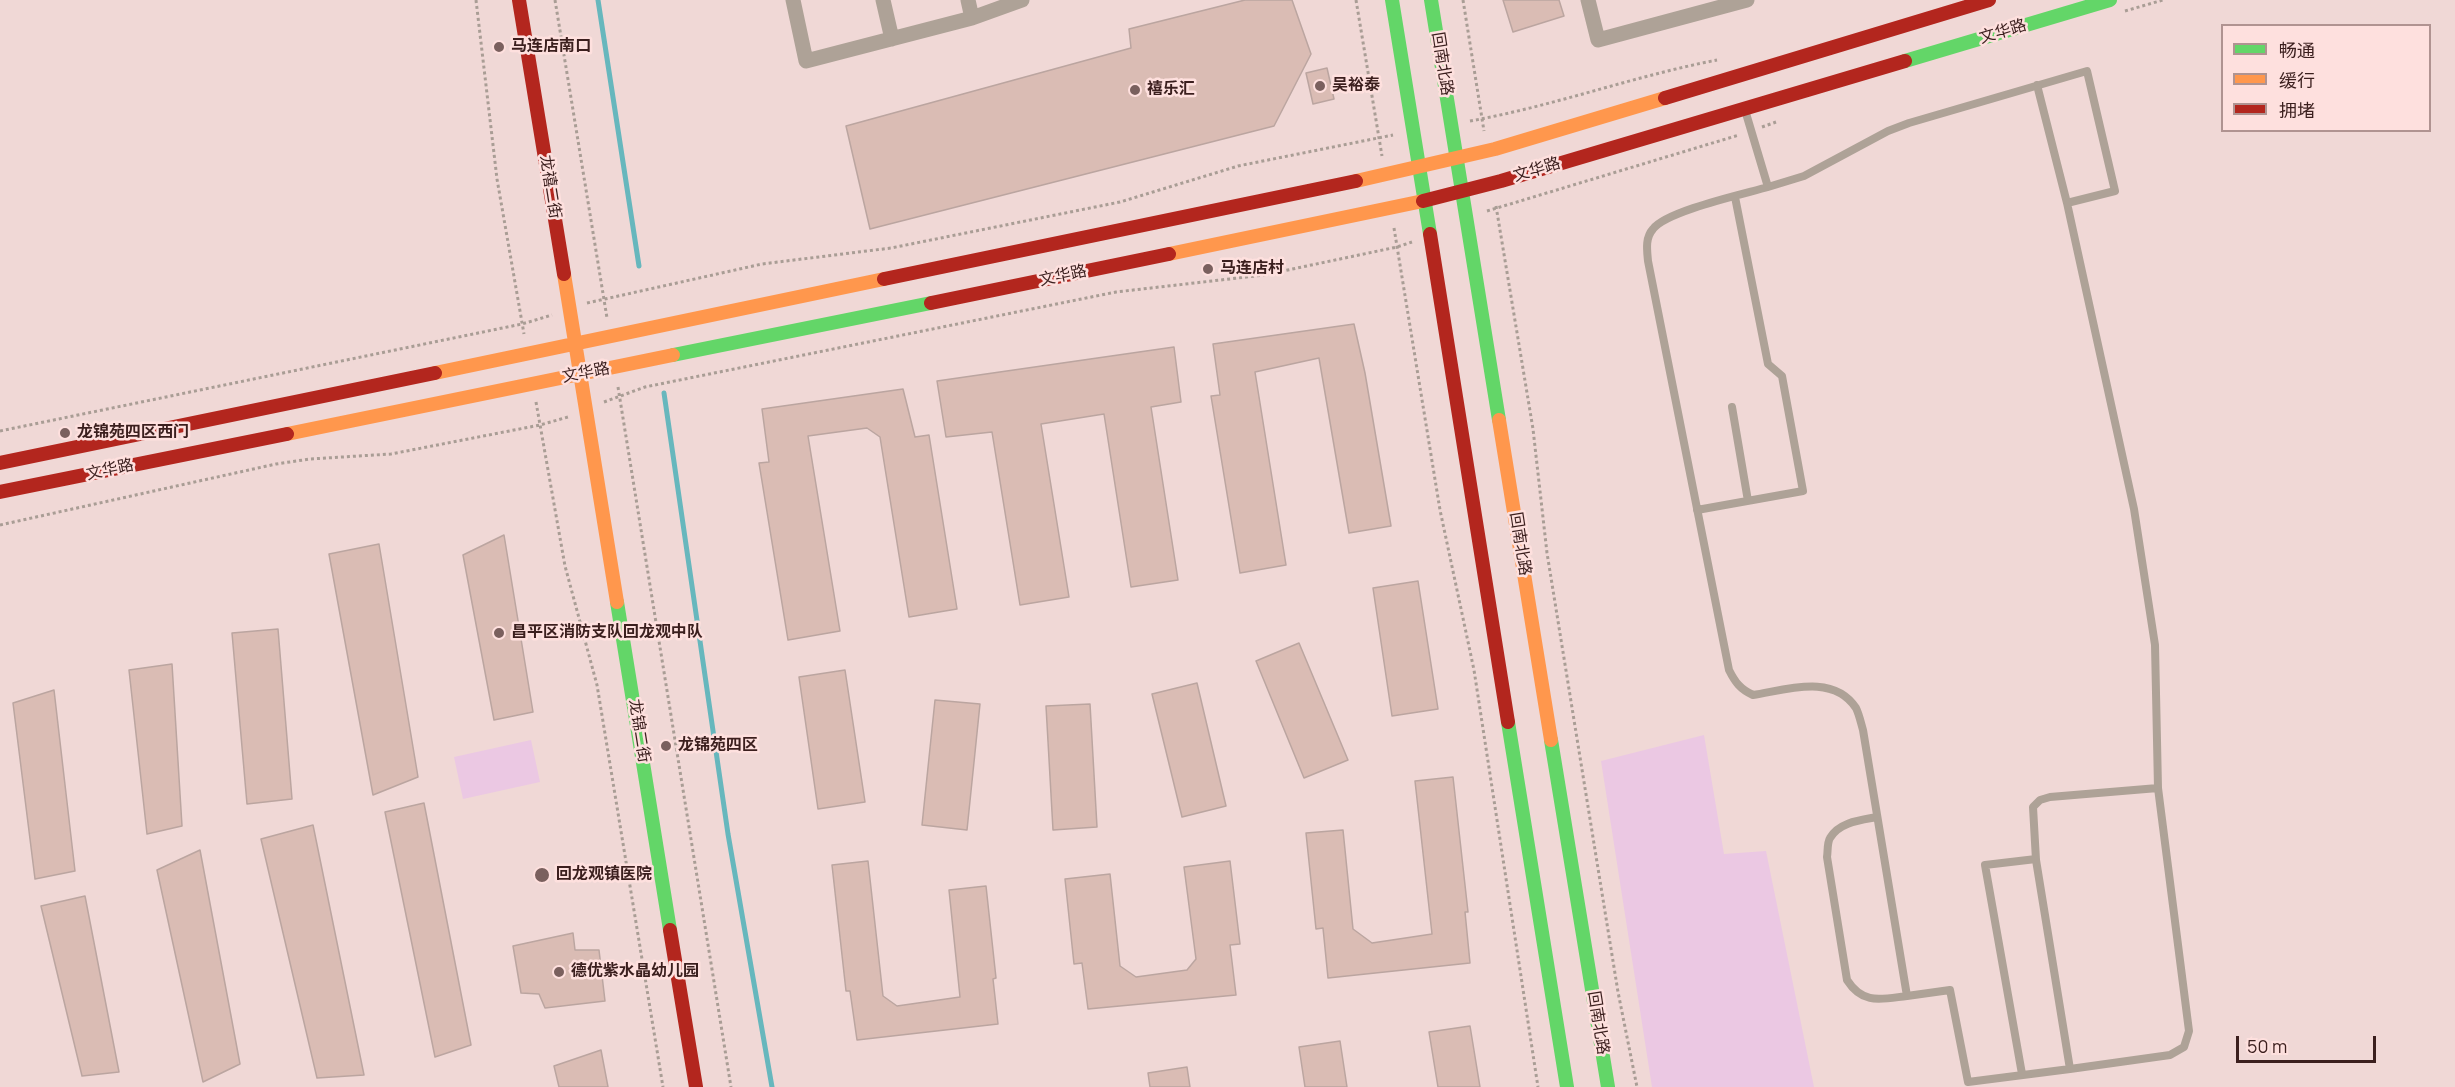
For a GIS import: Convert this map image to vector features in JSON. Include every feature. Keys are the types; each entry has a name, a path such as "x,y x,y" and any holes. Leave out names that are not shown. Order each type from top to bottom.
{"street":[{"name":"龙禧二街","path":"519,0 580,374"},
{"path":"793,0 806,61 972,18 1022,0"},
{"path":"883,0 892,39"},
{"path":"968,0 972,18"},
{"path":"1392,0 1567,1087"},
{"name":"回南北路","path":"1431,0 1608,1087"},
{"path":"1588,0 1598,40 1747,0"},
{"name":"文华路","path":"0,463 1419,167 1495,149 1989,0"},
{"name":"文华路","path":"0,492 1383,211 1462,191 1745,109 2110,0"},
{"name":"龙锦二街","path":"580,374 696,1087"}],"lane":[{"path":"1907,996 1863,730 1856,709 1836,689 1821,685 1753,695 1742,690 1734,682 1729,670 1647,243 1652,229 1677,214 1804,176 1888,131 2087,71 2115,191 2067,203"},
{"path":"1877,817 1854,821 1839,828 1829,839 1827,857 1847,980 1854,992 1876,999 1950,990 1968,1082 2170,1055 2184,1047 2189,1031 2158,788 2155,645 2136,520 2067,203 2037,86"},
{"path":"1745,109 1768,187"},
{"path":"1697,510 1803,491 1782,376 1768,364 1735,197"},
{"path":"1732,407 1748,501"},
{"path":"2070,1069 2037,859 2033,807 2040,800 2050,797 2158,788"},
{"path":"2022,1074 1985,865 2037,859"}],"path":[{"path":"476,0 497,179 518,302"},
{"path":"555,0 602,289"},
{"path":"1356,0 1378,130"},
{"path":"1463,0 1481,113"},
{"path":"1502,115 1725,58"},
{"path":"608,298 762,264 891,248 1120,202 1238,166 1356,142"},
{"path":"1500,230 1530,412 1549,565 1618,992 1637,1087"},
{"path":"625,394 645,387 1116,292 1264,275 1374,252"},
{"path":"1398,253 1440,510 1474,670 1538,1087"},
{"path":"0,431 515,326"},
{"path":"623,418 731,1087"},
{"path":"0,525 276,464 310,459 391,454 532,427"},
{"path":"541,432 564,566 599,694 663,1087"}],"shaded area":[{"path":"1704,735 1724,854 1766,851 1814,1087 1652,1087 1601,761"},
{"path":"531,740 540,782 463,799 454,757"}],"building":[{"name":"禧乐汇","path":"1245,0 1292,0 1311,54 1274,126 870,229 846,126 1131,48 1129,29"},
{"path":"1503,0 1559,0 1564,16 1513,32"},
{"name":"吴裕泰","path":"1327,68 1334,99 1313,104 1306,73"},
{"path":"1354,324 1365,373 1391,526 1349,533 1319,358 1255,372 1286,565 1240,573 1211,396 1220,395 1213,344"},
{"path":"1174,347 1181,402 1151,407 1178,580 1131,587 1104,414 1041,424 1069,597 1020,605 992,432 946,437 937,381"},
{"path":"903,389 915,437 929,435 957,609 909,617 880,437 867,428 808,436 840,631 788,640 759,463 769,462 762,409"},
{"name":"昌平区消防支队回龙观中队","path":"504,535 533,712 494,720 463,555"},
{"path":"379,544 418,777 373,795 329,554"},
{"path":"1418,581 1438,709 1392,716 1373,588"},
{"path":"278,629 292,799 247,804 232,633"},
{"path":"1299,643 1348,760 1304,778 1256,661"},
{"path":"172,664 182,826 147,834 129,670"},
{"path":"845,670 865,802 818,809 799,677"},
{"path":"1197,683 1226,806 1182,817 1152,694"},
{"path":"54,690 75,871 35,879 13,703"},
{"path":"935,700 980,704 967,830 922,825"},
{"path":"1090,704 1097,827 1053,830 1046,706"},
{"path":"1453,777 1468,912 1465,912 1470,963 1328,978 1323,928 1316,929 1306,833 1343,830 1353,929 1372,943 1432,934 1415,781"},
{"path":"424,803 471,1045 435,1057 385,812"},
{"path":"313,825 364,1075 317,1078 261,839"},
{"path":"200,850 240,1064 203,1082 157,870"},
{"path":"868,861 883,996 897,1006 960,997 949,890 986,886 996,978 993,979 998,1024 857,1040 850,991 846,991 832,865"},
{"path":"1230,861 1240,944 1230,945 1236,995 1088,1009 1082,963 1074,964 1065,879 1110,874 1120,966 1136,977 1187,970 1196,959 1184,867"},
{"path":"85,896 119,1072 82,1076 41,906"},
{"name":"德优紫水晶幼儿园","path":"573,933 575,950 599,950 605,1001 545,1008 539,994 521,993 513,946"},
{"path":"1470,1026 1480,1087 1438,1087 1429,1032"},
{"path":"1340,1041 1347,1087 1305,1087 1299,1047"},
{"path":"601,1050 608,1087 559,1087 554,1066"},
{"path":"1187,1067 1190,1087 1150,1087 1148,1073"}],"waterway":[{"path":"598,0 639,266"},
{"path":"664,393 728,834 772,1087"}],"traffic: fast":[{"path":"1392,0 1430,234"},
{"path":"1431,0 1499,420"},
{"path":"1905,61 2110,0"},
{"path":"673,355 931,303"},
{"path":"617,602 670,930"},
{"path":"1508,722 1567,1087"},
{"path":"1551,740 1608,1087"}],"traffic: slow":[{"path":"1356,181 1495,149 1665,98"},
{"path":"1169,254 1423,201"},
{"path":"564,274 617,602"},
{"path":"435,373 884,279"},
{"path":"287,434 673,355"},
{"path":"1499,420 1551,740"}],"traffic: jam":[{"path":"519,0 564,274"},
{"path":"1665,98 1989,0"},
{"path":"1423,201 1501,181 1905,61"},
{"path":"884,279 1356,181"},
{"path":"1430,234 1508,722"},
{"path":"931,303 1169,254"},
{"path":"0,463 435,373"},
{"path":"0,492 287,434"},
{"path":"670,930 696,1087"}],"place":[{"name":"马连店南口","path":"499,47"},
{"name":"吴裕泰","path":"1320,86"},
{"name":"禧乐汇","path":"1135,90"},
{"name":"马连店村","path":"1208,269"},
{"name":"龙锦苑四区西门","path":"65,433"},
{"name":"昌平区消防支队回龙观中队","path":"499,633"},
{"name":"龙锦苑四区","path":"666,746"},
{"name":"回龙观镇医院","path":"542,875"},
{"name":"德优紫水晶幼儿园","path":"559,972"}]}
